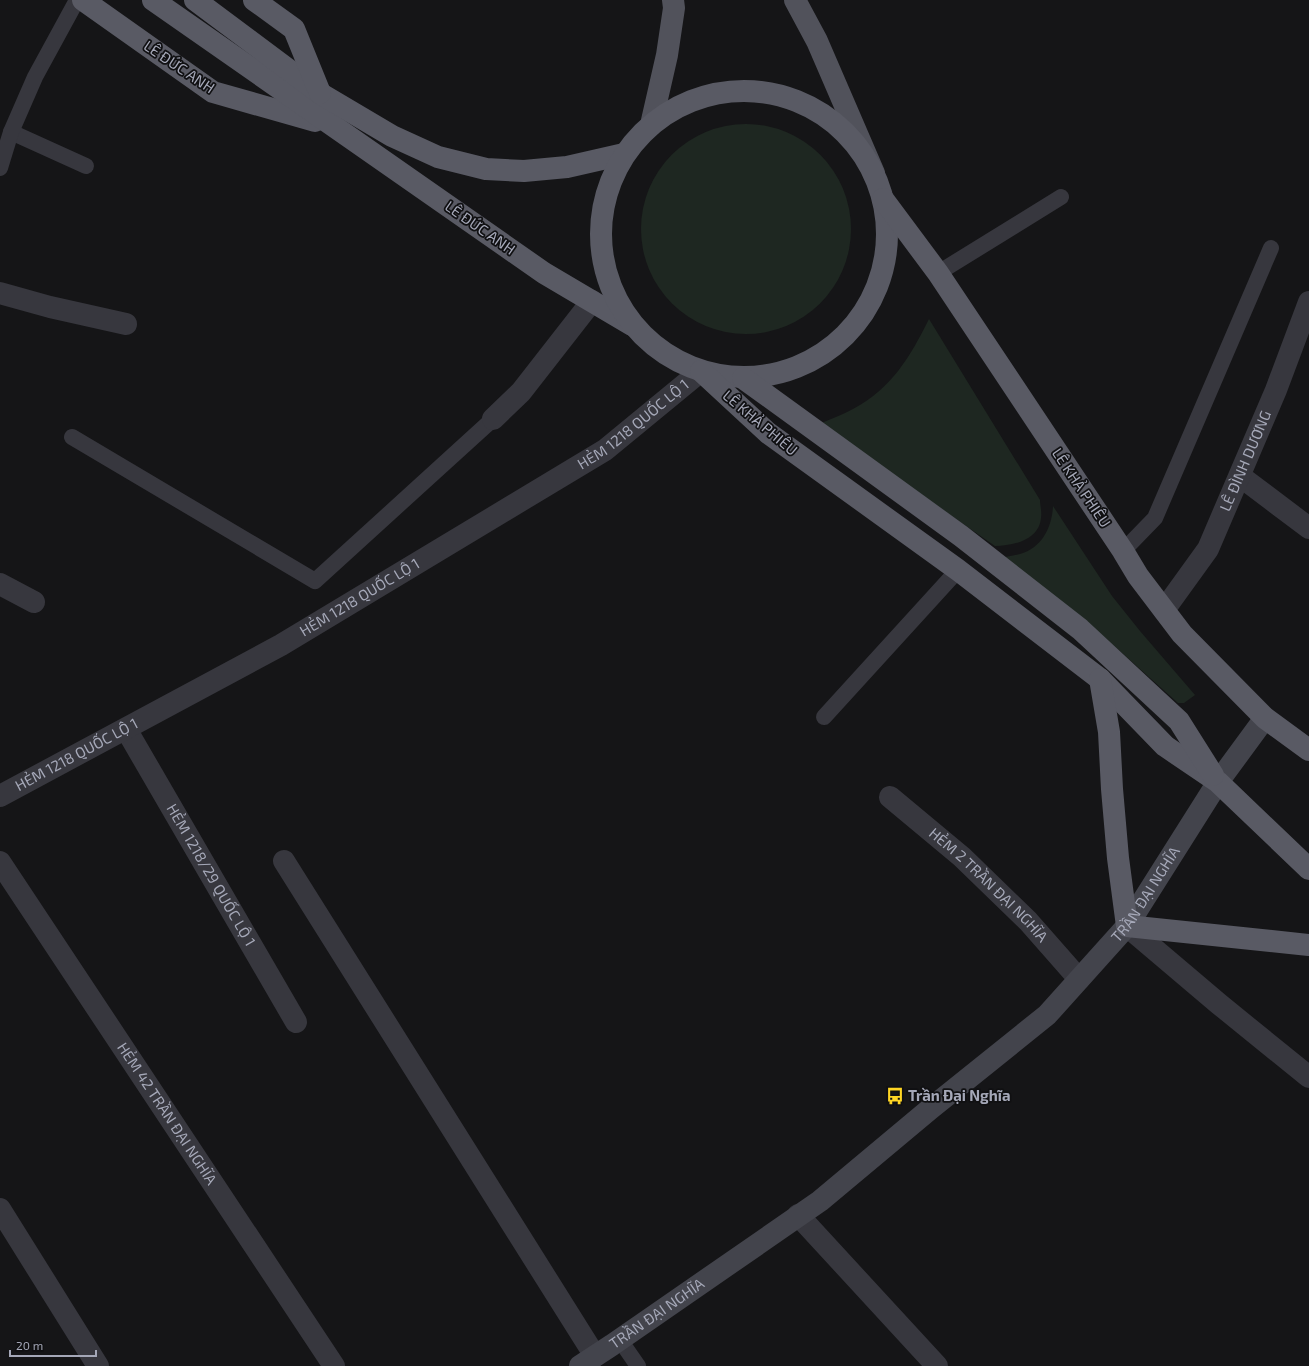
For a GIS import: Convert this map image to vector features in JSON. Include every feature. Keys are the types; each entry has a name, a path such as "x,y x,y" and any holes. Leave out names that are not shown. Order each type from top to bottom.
{"highway":[{"name":"LÊ ĐỨC ANH","path":"83,0 213,92 332,126"},
{"name":"LÊ ĐỨC ANH","path":"153,0 544,273 632,325"},
{"path":"195,0 321,94 392,136 438,157 486,169 524,171 568,167 624,154"},
{"path":"254,0 294,29 321,94"},
{"path":"762,91 804,103 841,127 860,148 874,173 883,199 887,242 878,285 857,323 825,352 786,371 744,378 701,371 675,361 652,345 632,325 610,284 601,237 608,189 624,154 651,125 676,108 718,93 762,91"},
{"name":"LÊ KHẢ PHIÊU","path":"883,199 938,274 1123,550 1138,576 1182,634 1265,718 1309,750"},
{"name":"LÊ KHẢ PHIÊU","path":"701,371 768,433 958,570 1100,678 1165,746 1218,782 1309,869"},
{"name":"LÊ KHẢ PHIÊU","path":"744,378 961,536 1080,629 1179,721 1218,782"},
{"path":"1100,678 1110,732 1112,789 1118,858 1127,926 1309,945"}],"main road":[{"path":"651,125 666,55 674,8 673,0"},
{"path":"795,0 818,41 874,173"},
{"name":"TRẦN ĐẠI NGHĨA","path":"588,1361 820,1201 930,1109 1047,1015 1127,926 1218,782 1265,718"}],"street":[{"path":"0,293 50,307 126,324"},
{"path":"493,419 521,392 592,301"},
{"name":"LÊ ĐÌNH DƯƠNG","path":"1164,610 1208,549 1276,390 1309,302"},
{"name":"HẺM 1218 QUỐC LỘ 1","path":"0,796 281,645 604,450 701,371"},
{"path":"1240,476 1309,528"},
{"path":"0,584 34,602"},
{"name":"HẺM 1218/29 QUỐC LỘ 1","path":"126,729 296,1022"},
{"name":"HẺM 2 TRẦN ĐẠI NGHĨA","path":"890,797 962,857 1028,921 1079,979"},
{"path":"284,861 588,1361"},
{"name":"HẺM 42 TRẦN ĐẠI NGHĨA","path":"0,862 334,1366"},
{"path":"1127,926 1219,1004 1309,1076"},
{"path":"0,1209 98,1366"},
{"path":"798,1215 937,1366"}],"lane":[{"path":"0,168 11,132 35,76 77,0"},
{"path":"11,132 86,166"},
{"path":"938,274 1061,197"},
{"path":"1123,550 1155,518 1271,248"},
{"path":"72,437 316,581 493,419"},
{"path":"824,717 958,570"},
{"path":"620,1340 638,1366"}],"shaded area":[{"path":"736,124 756,124 777,128 796,136 813,148 827,162 839,179 847,198 851,219 851,239 847,260 839,279 827,296 813,310 796,322 777,330 756,334 736,334 715,330 696,322 679,310 665,296 653,279 645,260 641,239 641,219 645,198 653,179 665,162 679,148 696,136 715,128"},
{"path":"929,319 1040,500 1041,516 1036,532 1030,537 1017,543 995,546 819,424 853,409 867,401 879,391 907,359"},
{"path":"1053,506 1112,596 1195,695 1184,703 1178,703 1103,636 998,558 1017,555 1028,551 1040,542 1051,522"}],"place":[{"name":"Trần Đại Nghĩa","path":"895,1096"}]}
